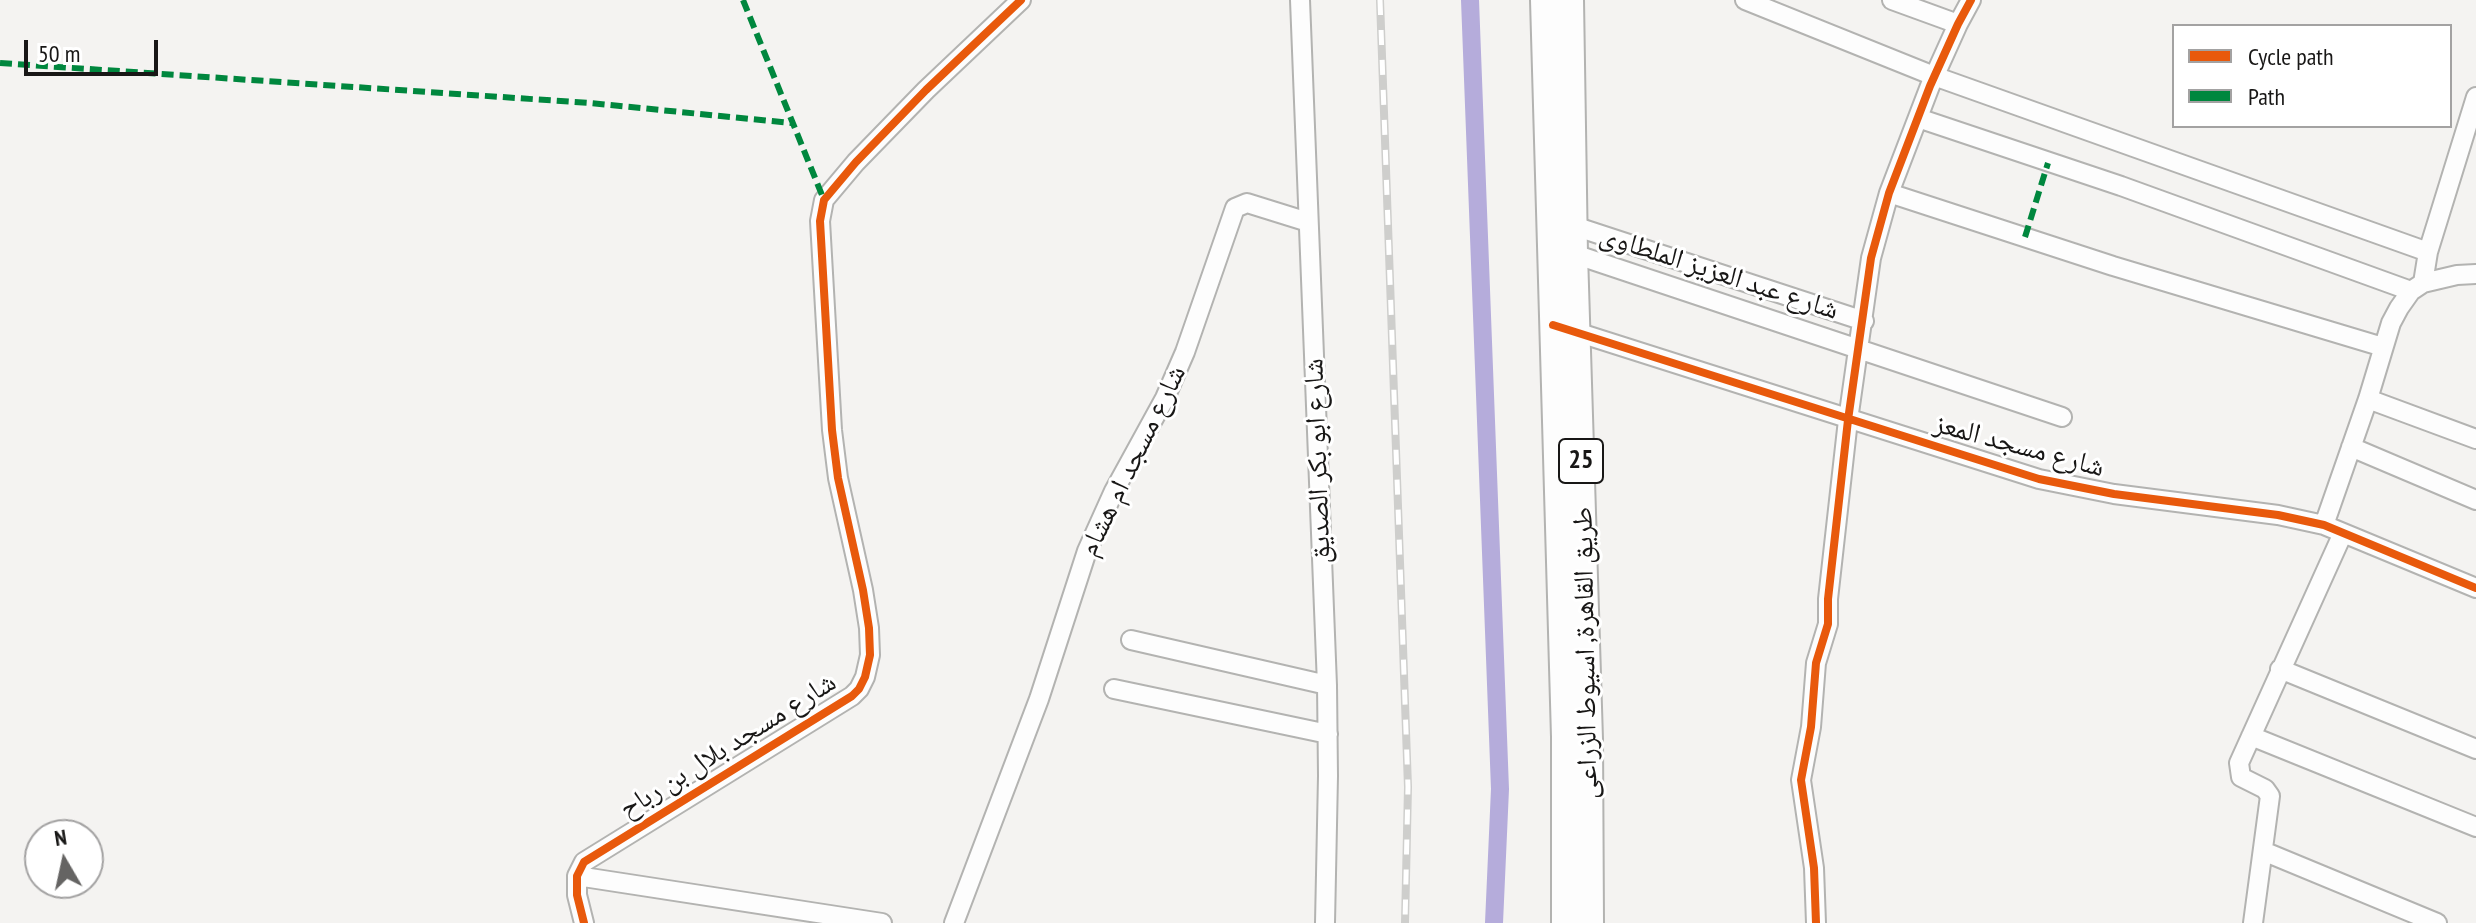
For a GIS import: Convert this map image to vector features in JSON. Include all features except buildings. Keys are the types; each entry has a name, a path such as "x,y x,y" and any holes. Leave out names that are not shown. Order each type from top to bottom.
{"highway":[{"name":"طريق القاهرة, اسيوط الزراعى","path":"1544,0 1565,329 1578,858 1590,923"},
{"name":"طريق القاهرة, اسيوط الزراعى","path":"1565,329 1574,254 1570,0"},
{"name":"طريق القاهرة, اسيوط الزراعى","path":"1565,923 1578,858"}],"street":[{"name":"شارع مسجد بلال بن رباح","path":"577,876 584,862 859,689 870,655 869,628 838,478 832,430 820,221 824,200 896,121 1021,0"},
{"name":"شارع ابو بكر الصديق","path":"1300,0 1327,685 1325,923"},
{"path":"1745,0 1934,76 2428,252"},
{"path":"1892,0 1958,24"},
{"path":"1816,923 1814,868 1801,780 1811,727 1816,663 1828,624 1829,587 1848,420 1873,246 1889,193 1934,76 1971,0"},
{"path":"2324,525 2391,323 2417,287 2476,97"},
{"path":"1918,118 2417,287 2457,275 2476,274"},
{"path":"1889,193 2098,261 2383,347"},
{"name":"شارع مسجد ام هشام","path":"954,923 1039,699 1087,551 1185,352 1235,208 1247,203 1308,222"},
{"name":"شارع عبد العزيز الملطاوى","path":"1574,226 1864,321"},
{"path":"1574,254 2062,417"},
{"name":"شارع مسجد المعز","path":"1565,329 2002,469 2077,488 2278,515 2324,525 2476,588"},
{"path":"2368,399 2476,439"},
{"path":"2351,447 2476,500"},
{"path":"2253,923 2270,796 2269,792 2241,777 2239,763 2343,533"},
{"path":"1131,640 1327,685"},
{"path":"2280,669 2476,749"},
{"path":"1114,689 1328,734"},
{"path":"2251,736 2476,827"},
{"path":"2263,851 2437,923"},
{"path":"584,923 577,895 577,876 882,923"}],"waterway":[{"path":"1470,0 1500,789 1494,923"}],"railway":[{"path":"1380,0 1408,787 1405,923"}],"marked path":[{"path":"743,0 824,200"},
{"path":"0,63 590,103 791,123"},
{"path":"2025,237 2048,163"}],"cycle path":[{"path":"584,923 577,895 577,876 584,862 852,696 865,677 870,655 869,628 838,478 832,430 820,221 824,200 926,90 1021,0"},
{"path":"1816,923 1814,868 1801,780 1811,727 1816,663 1828,624 1828,599 1848,420 1871,258 1889,193 1930,86 1971,0"},
{"path":"1553,325 2039,479 2114,494 2278,515 2324,525 2476,588"}]}
